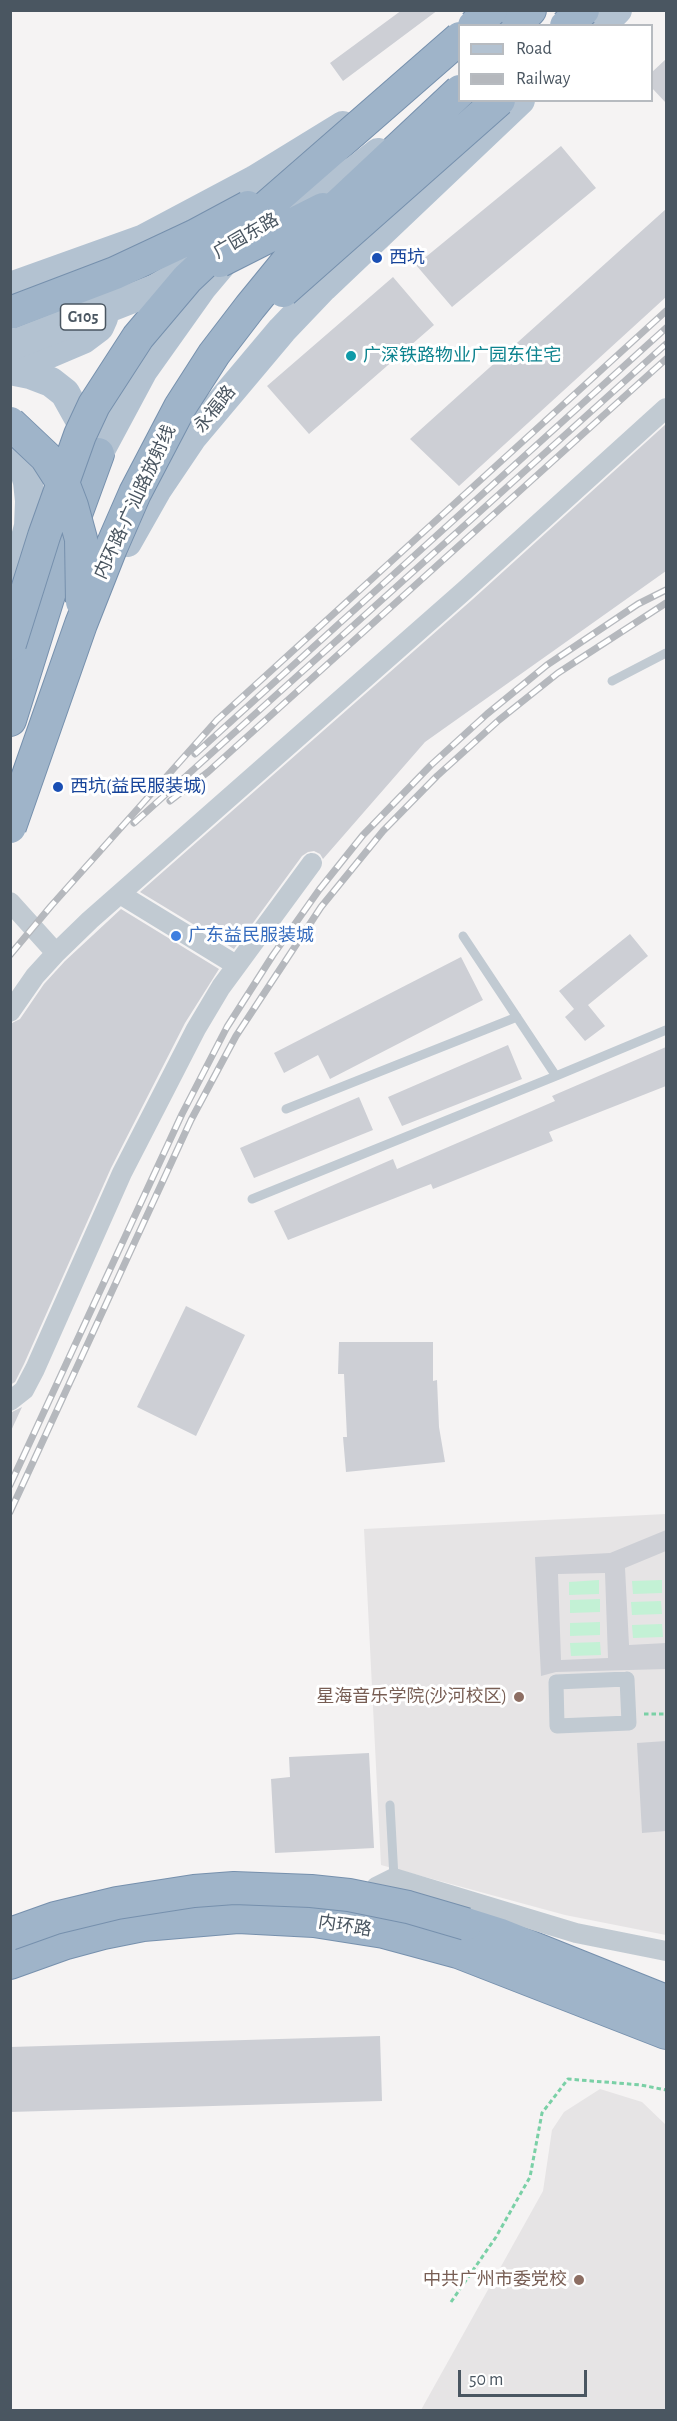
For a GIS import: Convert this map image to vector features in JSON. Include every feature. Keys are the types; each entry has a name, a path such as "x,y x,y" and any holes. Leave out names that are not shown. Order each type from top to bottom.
{"highway":[{"path":"475,24 491,10"},
{"path":"515,24 530,10"},
{"path":"532,24 546,10"},
{"path":"569,24 584,10"},
{"path":"578,24 592,10"},
{"path":"10,644 80,435 94,405 138,337 187,279 218,250 458,38"},
{"path":"10,313 64,294 156,254 274,193 388,123 458,71"},
{"name":"内环路-广汕路放射线","path":"10,827 81,624 140,483 180,407 214,354 317,225 458,90"},
{"path":"156,289 272,236 347,195 430,138 474,102"},
{"path":"10,790 135,489 157,448 198,385 278,295 497,102"},
{"path":"10,423 46,457 64,485 72,506 83,554 81,624"},
{"path":"15,706 63,550 98,454"},
{"name":"内环路","path":"10,1932 117,1903 194,1891 271,1889 349,1895 408,1907 501,1935 666,2001"},
{"name":"内环路","path":"10,1963 66,1943 143,1925 238,1917 314,1920 384,1932 458,1952 666,2033"},
{"path":"10,1942 143,1925"}],"main road":[{"path":"603,24 617,10"},
{"path":"10,287 144,239 255,180 331,135 458,38"},
{"name":"广园东路","path":"10,346 156,289 348,175 458,90"},
{"name":"永福路","path":"10,846 33,795 111,578 132,533 157,489 206,418 282,330 323,287 517,102"},
{"path":"22,556 98,454 143,370 173,325 202,287 331,135"},
{"path":"10,321 84,298 98,300 102,306 103,318 99,327 83,339 10,370"},
{"path":"10,370 51,382 66,393 98,454"},
{"path":"10,439 21,459 28,482 29,526 10,598"}],"street":[{"path":"10,1012 35,976 56,953 120,894 465,590 666,408"},
{"path":"10,1401 24,1390 35,1369 122,1173 196,1029 236,965 312,863"},
{"path":"120,894 236,965"},
{"path":"10,902 56,953"},
{"path":"627,1679 629,1714 629,1723 557,1726 556,1682 627,1679"},
{"path":"376,1887 394,1878 576,1933 666,1951"}],"lane":[{"path":"612,681 666,653"},
{"path":"463,936 556,1076"},
{"path":"286,1109 517,1017"},
{"path":"252,1199 666,1030"},
{"path":"390,1805 394,1878"}],"path":[{"path":"629,1714 666,1714"},
{"path":"451,2302 496,2237 530,2177 542,2113 568,2079 641,2085 666,2090"}],"shaded area":[{"name":"星海音乐学院(沙河校区)","path":"666,1514 666,1935 565,1915 381,1865 364,1529"},
{"name":"中共广州市委党校","path":"600,2089 642,2102 666,2125 666,2410 421,2410 543,2191 552,2130 564,2112"}],"green space":[{"path":"599,1580 599,1594 569,1595 569,1582"},
{"path":"662,1580 662,1593 633,1594 632,1581"},
{"path":"600,1599 600,1612 570,1613 570,1600"},
{"path":"661,1601 662,1614 632,1615 631,1602"},
{"path":"600,1622 600,1635 570,1636 570,1623"},
{"path":"662,1624 663,1637 633,1638 632,1625"},
{"path":"600,1642 601,1655 571,1656 570,1643"}],"building":[{"path":"402,10 438,10 343,81 330,63"},
{"path":"666,59 666,103 653,89 653,71"},
{"path":"561,146 596,188 452,307 416,265"},
{"path":"666,209 666,297 459,486 410,439"},
{"name":"广深铁路物业广园东住宅","path":"393,277 434,325 309,434 267,386"},
{"path":"666,424 666,571 425,742 323,859 314,851 302,856 234,949 140,892 473,599"},
{"path":"121,909 219,969 185,1023 111,1168 24,1364 15,1382 10,1385 10,1024 20,1019 44,984 65,961"},
{"path":"630,934 648,956 588,1005 605,1026 585,1041 565,1017 574,1009 559,991"},
{"path":"461,957 483,1000 330,1079 318,1055 284,1073 274,1053"},
{"path":"508,1045 522,1079 402,1126 388,1097"},
{"path":"666,1047 666,1086 549,1132 553,1141 433,1189 431,1184 288,1240 274,1211 393,1159 397,1169 555,1101 552,1096"},
{"path":"359,1097 373,1130 254,1178 240,1148"},
{"path":"186,1306 245,1335 196,1436 137,1407"},
{"path":"339,1342 433,1342 433,1381 437,1380 439,1427 445,1462 346,1472 343,1437 347,1437 344,1374 338,1374"},
{"path":"22,1407 10,1433 10,1413"},
{"path":"666,1530 666,1551 625,1568 629,1645 666,1643 666,1669 556,1672 541,1676 535,1557 610,1553","holes":["605,1573 608,1658 561,1660 558,1574"]},
{"path":"666,1741 666,1831 642,1833 637,1743"},
{"path":"369,1753 374,1848 275,1853 271,1779 290,1777 289,1757"},
{"path":"380,2036 382,2101 10,2112 10,2047"}],"railway":[{"path":"10,955 217,720 666,311"},
{"path":"195,754 666,328"},
{"path":"134,823 666,344"},
{"path":"170,801 208,772 666,359"},
{"path":"10,1485 182,1114 227,1027 273,955 319,890 363,835 431,765 487,714 547,665 638,604 666,590"},
{"path":"10,1512 191,1120 236,1036 321,907 383,831 437,776 499,720 558,673 666,603"}],"place":[{"name":"西坑","path":"377,258"},
{"name":"广深铁路物业广园东住宅","path":"351,356"},
{"name":"西坑(益民服装城)","path":"58,787"},
{"name":"广东益民服装城","path":"176,936"},
{"name":"星海音乐学院(沙河校区)","path":"519,1697"},
{"name":"中共广州市委党校","path":"579,2280"}]}
